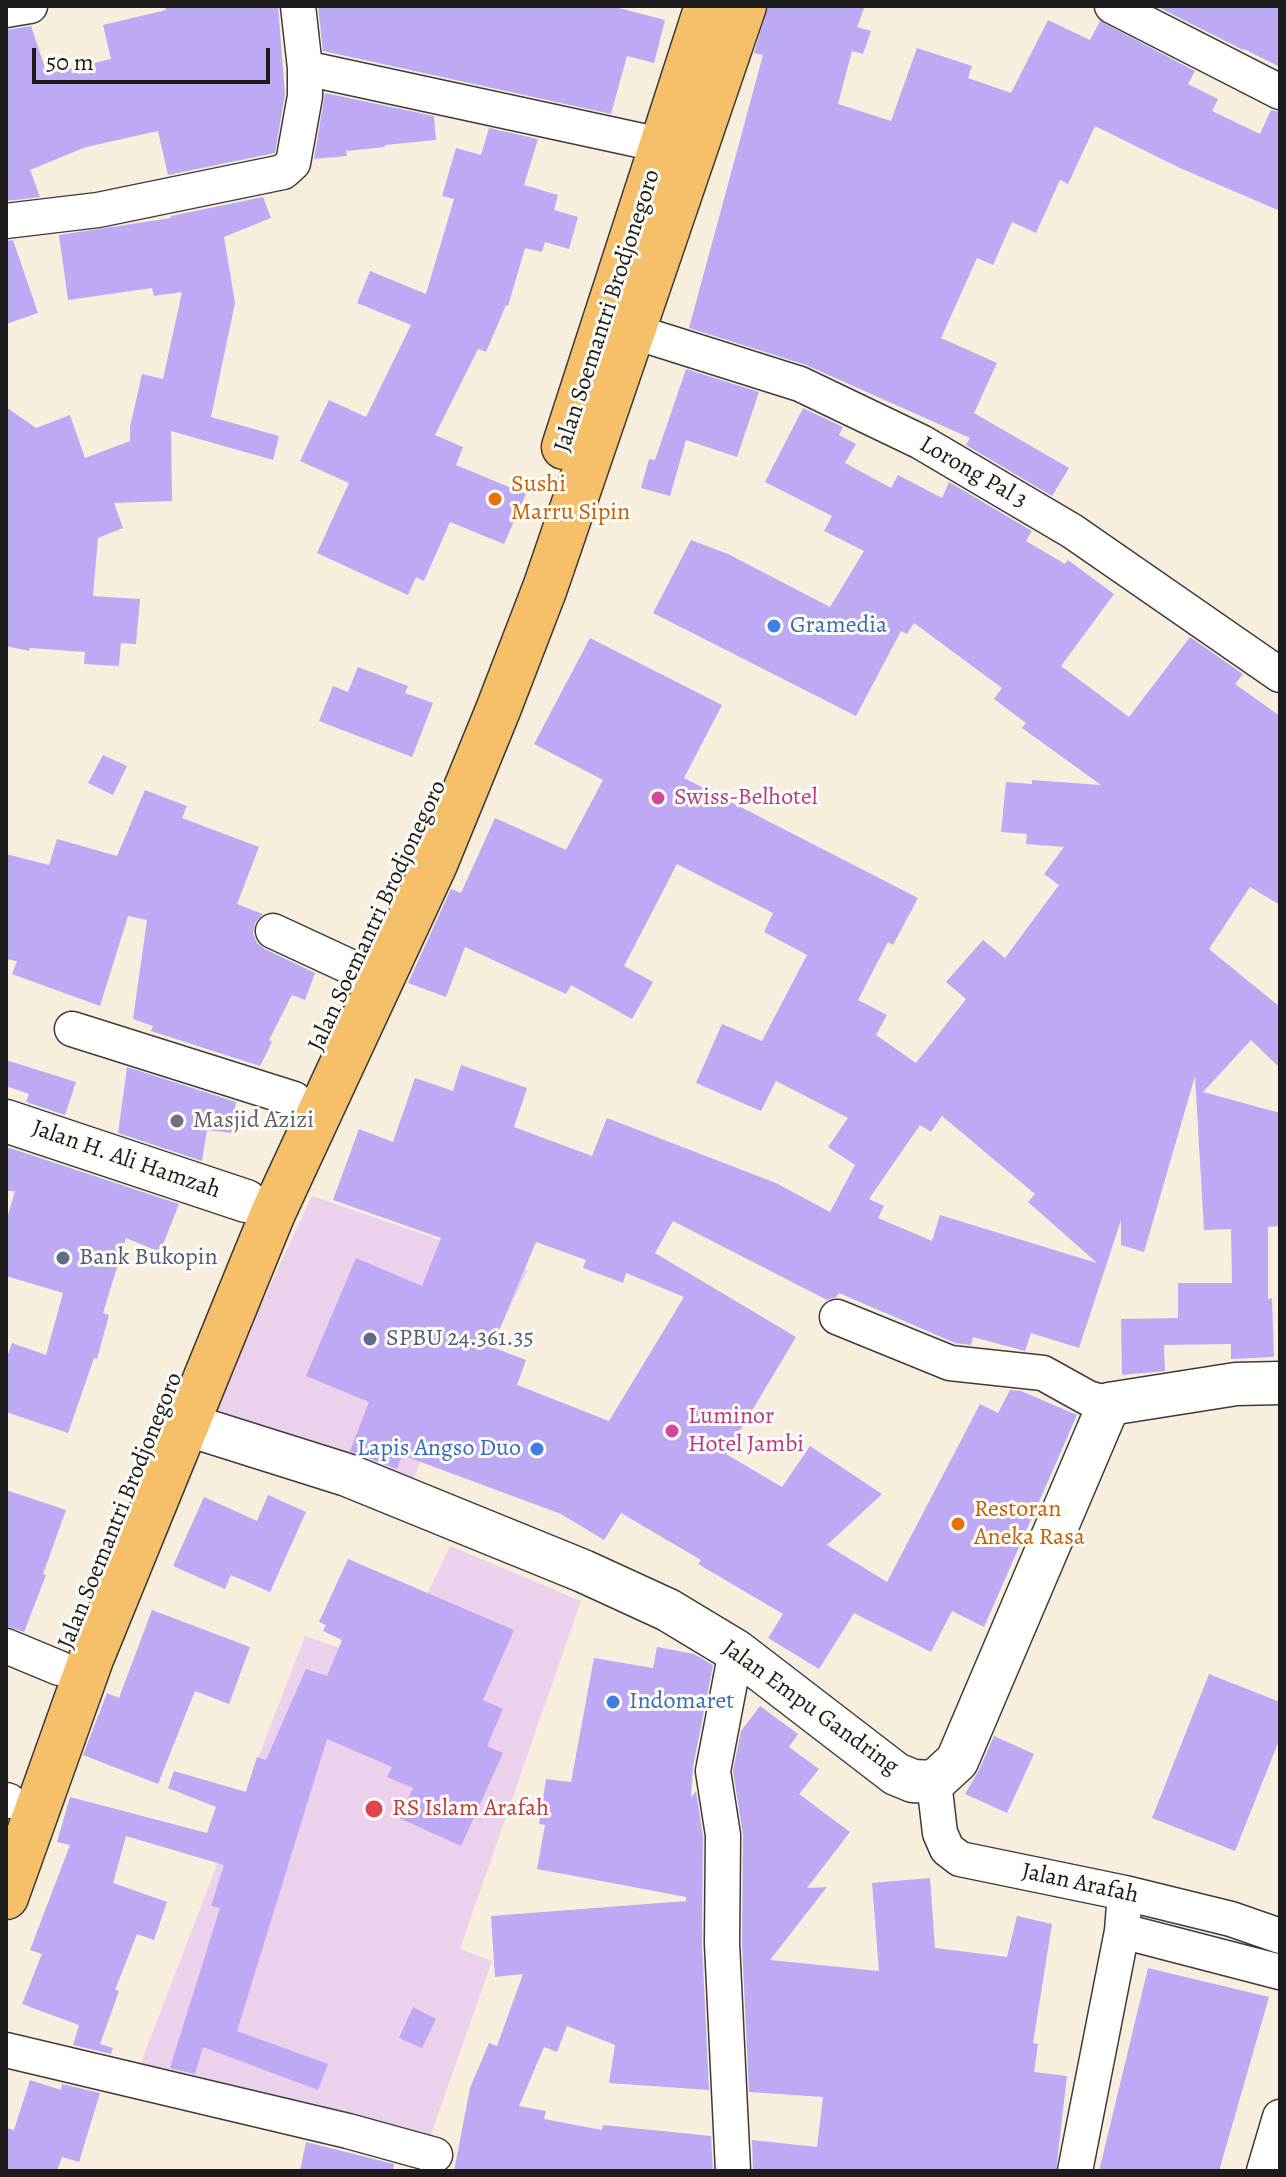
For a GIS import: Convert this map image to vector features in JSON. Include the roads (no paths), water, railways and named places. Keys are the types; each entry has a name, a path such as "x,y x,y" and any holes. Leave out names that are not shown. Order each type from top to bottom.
{"main road":[{"name":"Jalan Soemantri Brodjonegoro","path":"700,82 707,6"},
{"name":"Jalan Soemantri Brodjonegoro","path":"7,1804 59,1668 173,1418 259,1207 294,1099 478,699 700,82 744,6"},
{"path":"259,1207 435,864 487,738 545,588 635,332 677,150"},
{"name":"Jalan Soemantri Brodjonegoro","path":"6,1897 173,1418"}],"street":[{"path":"6,10 30,6"},
{"path":"6,221 98,210 283,172 293,163 305,96 298,6"},
{"path":"1112,6 1280,92"},
{"path":"305,68 677,150"},
{"name":"Lorong Pal 3","path":"635,332 800,384 921,442 1072,531 1280,675"},
{"path":"273,931 355,969"},
{"path":"72,1029 294,1099"},
{"name":"Jalan H. Ali Hamzah","path":"6,1121 259,1207"},
{"path":"837,1317 950,1363 1043,1373 1088,1398 1109,1404 1236,1384 1280,1383"},
{"path":"934,1782 957,1761 1109,1404"},
{"name":"Jalan Empu Gandring","path":"173,1418 347,1475 583,1571 668,1610 736,1651 896,1774 913,1781 934,1782"},
{"path":"6,1646 59,1668"},
{"path":"733,2171 722,1943 723,1835 713,1771 736,1651"},
{"name":"Jalan Arafah","path":"934,1782 940,1833 947,1849 960,1859 1125,1893 1231,1919 1280,1936"},
{"path":"1075,2171 1122,1931 1125,1893"},
{"path":"1122,1931 1280,1972"},
{"path":"6,2050 348,2131 435,2155"},
{"path":"1264,2171 1280,2117"}],"place":[{"name":"Sushi Marru Sipin","path":"495,499"},
{"name":"Gramedia","path":"774,626"},
{"name":"Swiss-Belhotel","path":"658,798"},
{"name":"Masjid Azizi","path":"177,1121"},
{"name":"Bank Bukopin","path":"63,1258"},
{"name":"SPBU 24.361.35","path":"370,1339"},
{"name":"Luminor Hotel Jambi","path":"672,1431"},
{"name":"Lapis Angso Duo","path":"537,1449"},
{"name":"Restoran Aneka Rasa","path":"958,1524"},
{"name":"Indomaret","path":"613,1702"},
{"name":"RS Islam Arafah","path":"374,1809"}]}
